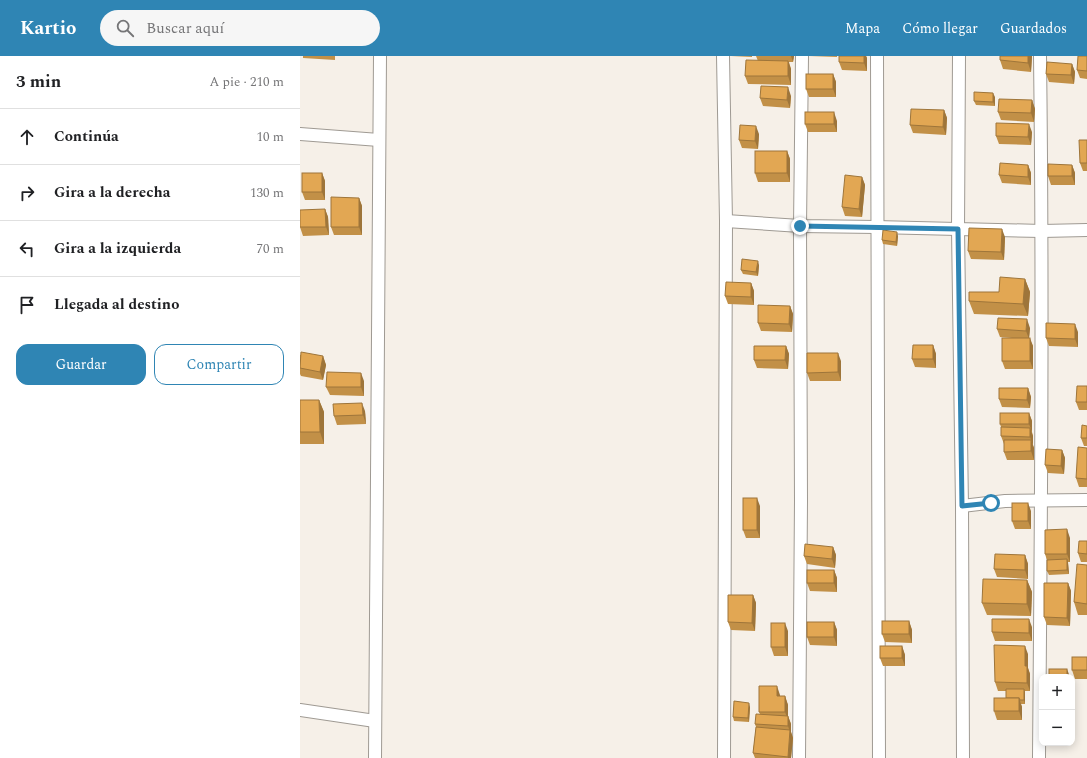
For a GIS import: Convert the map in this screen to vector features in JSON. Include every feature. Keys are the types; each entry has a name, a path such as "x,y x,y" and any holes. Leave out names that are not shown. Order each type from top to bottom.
{"street":[{"path":"375,758 380,56"},
{"path":"723,56 726,220 724,758"},
{"path":"799,758 801,501 800,226 802,56"},
{"path":"877,56 876,227 879,758"},
{"path":"959,56 958,229 962,506 963,758"},
{"path":"1039,758 1042,502 1042,231 1040,56"},
{"path":"300,134 379,140"},
{"path":"726,220 800,226 1042,231 1087,230"},
{"path":"962,506 1005,502 1087,500"},
{"path":"300,710 375,721"}],"building":[{"path":"839,56 864,56 864,63 839,62"},
{"path":"1000,56 1028,56 1028,63 1000,60"},
{"path":"1078,56 1087,56 1087,71 1077,70"},
{"path":"746,60 788,61 788,76 745,76"},
{"path":"1047,62 1072,64 1071,75 1046,74"},
{"path":"806,74 833,74 833,89 806,89"},
{"path":"761,86 788,87 787,100 760,98"},
{"path":"974,92 993,93 993,102 974,101"},
{"path":"999,99 1032,100 1031,113 998,112"},
{"path":"911,109 944,110 943,127 910,125"},
{"path":"805,112 834,112 834,124 805,124"},
{"path":"996,123 1029,124 1028,137 996,136"},
{"path":"740,125 756,126 755,141 739,140"},
{"path":"1079,140 1087,140 1087,163 1080,163"},
{"path":"755,151 787,151 787,173 755,173"},
{"path":"1000,163 1028,165 1028,177 999,175"},
{"path":"1048,164 1072,165 1072,176 1048,176"},
{"path":"302,173 322,173 322,192 302,192"},
{"path":"845,175 862,177 859,209 842,207"},
{"path":"331,197 359,198 359,227 331,227"},
{"path":"325,209 326,227 300,227 300,210"},
{"path":"969,228 1002,229 1001,252 968,251"},
{"path":"883,230 897,232 896,242 882,240"},
{"path":"742,259 758,261 756,272 741,270"},
{"path":"1000,277 1025,279 1023,304 969,301 969,292 999,292"},
{"path":"726,282 751,283 751,297 725,296"},
{"path":"758,305 790,306 789,324 758,323"},
{"path":"998,318 1027,319 1026,331 997,329"},
{"path":"1046,323 1075,324 1075,339 1046,338"},
{"path":"1002,338 1030,338 1030,361 1002,361"},
{"path":"913,345 933,345 933,359 912,359"},
{"path":"754,346 786,346 785,360 754,360"},
{"path":"301,352 323,356 320,372 300,368"},
{"path":"807,353 838,353 838,372 807,373"},
{"path":"327,372 361,373 361,387 326,387"},
{"path":"1077,386 1087,386 1087,402 1076,402"},
{"path":"999,388 1028,388 1027,400 999,399"},
{"path":"300,400 319,400 320,432 300,432"},
{"path":"362,403 363,415 334,416 333,404"},
{"path":"1000,413 1029,413 1029,424 1000,424"},
{"path":"1082,425 1087,426 1087,438 1081,438"},
{"path":"1001,427 1030,428 1030,437 1001,436"},
{"path":"1004,440 1031,440 1031,451 1004,452"},
{"path":"1078,447 1087,448 1087,479 1076,478"},
{"path":"1046,449 1062,450 1061,466 1045,465"},
{"path":"743,498 757,498 757,530 743,530"},
{"path":"1012,503 1028,503 1028,521 1012,521"},
{"path":"1067,529 1067,554 1045,554 1045,530"},
{"path":"1079,541 1087,541 1087,554 1078,553"},
{"path":"805,544 833,547 832,559 804,556"},
{"path":"995,554 1025,555 1025,570 994,569"},
{"path":"1067,559 1067,570 1047,571 1047,560"},
{"path":"1077,564 1087,565 1087,604 1074,602"},
{"path":"807,570 834,570 834,583 807,583"},
{"path":"983,579 1027,580 1027,604 982,603"},
{"path":"1044,583 1068,583 1067,618 1044,617"},
{"path":"728,595 753,595 752,623 728,622"},
{"path":"992,619 1029,619 1029,633 992,632"},
{"path":"882,621 909,621 909,634 882,634"},
{"path":"807,622 834,622 834,637 807,637"},
{"path":"771,623 785,623 785,647 771,647"},
{"path":"994,645 1025,646 1027,683 995,682"},
{"path":"880,646 902,646 902,658 880,658"},
{"path":"1072,657 1087,657 1087,670 1072,670"},
{"path":"1049,669 1067,669 1067,674 1049,674"},
{"path":"759,686 777,686 777,696 785,696 785,712 759,712"},
{"path":"1006,689 1024,689 1024,700 1020,700 1019,698 1006,698"},
{"path":"994,698 1019,698 1019,711 994,711"},
{"path":"734,701 749,703 748,718 733,717"},
{"path":"756,714 788,716 788,726 755,724"},
{"path":"756,727 790,730 788,757 753,753"}],"route":[{"path":"800,226 958,229 962,506 991,503"}]}
